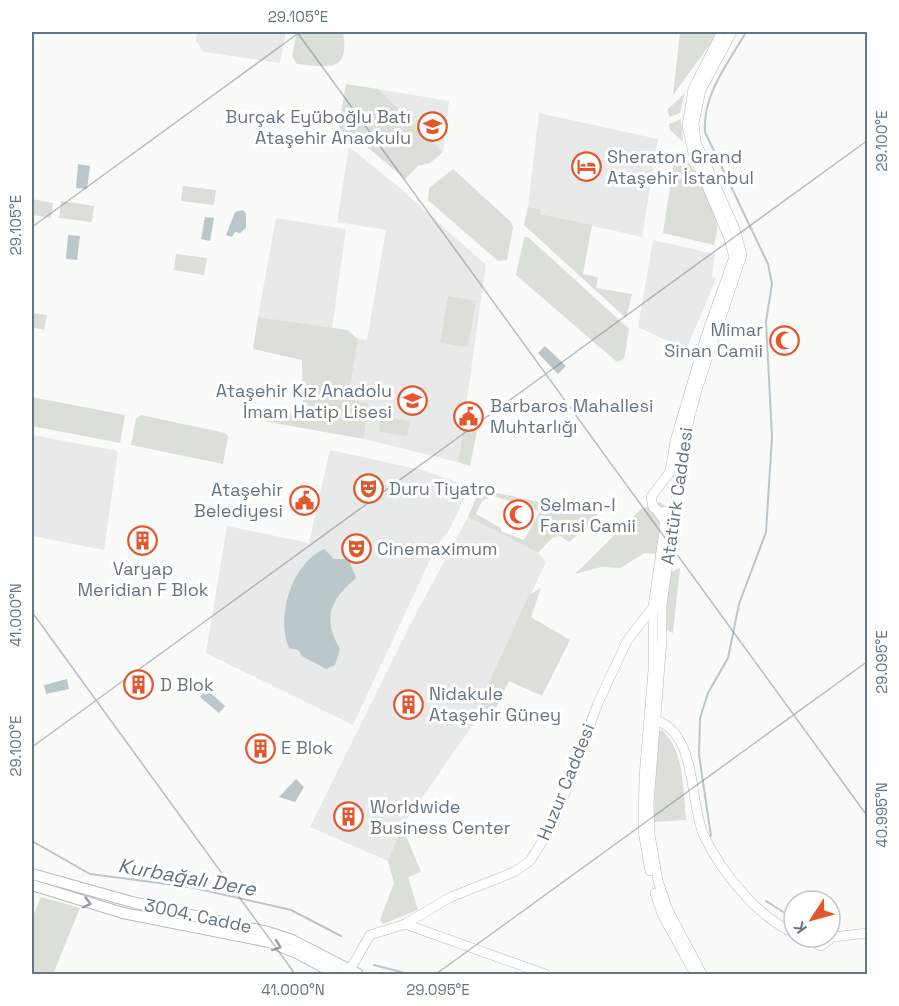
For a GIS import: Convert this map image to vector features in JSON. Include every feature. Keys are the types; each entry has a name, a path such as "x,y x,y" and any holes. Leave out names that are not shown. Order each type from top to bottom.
{"main road":[{"name":"Atatürk Caddesi","path":"655,491 670,472 675,441 706,336 734,257 728,236 693,153 687,126 693,90 722,32"},
{"name":"Atatürk Caddesi","path":"657,605 676,503 681,450 688,421 742,255 737,235 696,142 694,123 701,90 732,32"},
{"path":"663,487 671,490 676,503 669,511 658,512 651,504 655,491 663,487"},
{"name":"Atatürk Caddesi","path":"658,512 664,520 664,531 653,671 646,830 653,885 695,975"},
{"name":"Huzur Caddesi","path":"350,973 370,935 405,924 451,897 514,872 530,861 554,823 598,704 627,641 657,605"},
{"path":"651,719 672,729 683,748 695,810 705,837 716,856 744,895 782,927"},
{"path":"32,868 63,879 68,885"},
{"name":"3004. Cadde","path":"32,873 132,902 268,932 292,940 350,973"},
{"name":"3004. Cadde","path":"32,885 123,913 270,942 297,953 336,975"},
{"path":"405,924 545,975"},
{"name":"Atatürk Caddesi","path":"675,932 702,975"},
{"path":"842,936 867,933"}],"shaded area":[{"path":"197,32 286,32 280,63 204,52 196,41"},
{"path":"297,32 343,32 343,55 340,61 335,65 327,66 297,64 292,56"},
{"path":"680,32 719,32 673,95"},
{"path":"346,84 378,89 443,152 430,163 418,166 405,179 353,135 338,133"},
{"name":"Burçak Eyüboğlu Batı Ataşehir Anaokulu","path":"378,89 449,101 443,152"},
{"path":"685,93 680,113 670,117 667,110"},
{"path":"539,113 658,139 642,237 540,214 528,207"},
{"path":"681,119 683,142 670,130 669,124"},
{"path":"349,147 394,183 486,265 458,462 364,439 368,403 348,399 358,339 367,340 386,230 337,222"},
{"path":"679,152 703,186 712,207 717,227 714,245 663,233 675,154"},
{"path":"78,164 90,166 87,189 76,188"},
{"path":"453,169 511,222 513,227 507,260 498,261 428,200 429,188"},
{"path":"183,186 216,190 214,205 181,201"},
{"path":"32,199 53,203 51,218 32,215"},
{"path":"61,201 94,206 92,222 59,218"},
{"path":"528,207 541,210 540,214 592,225 583,274 598,277 596,288 632,294 626,318 524,225"},
{"path":"243,210 246,214 246,228 240,233 235,232 232,237 226,235 235,212"},
{"path":"205,217 214,218 210,241 201,239"},
{"path":"276,218 346,229 332,328 258,317"},
{"path":"68,235 80,236 77,260 66,259"},
{"path":"528,237 629,329 624,359 617,362 516,275 524,238"},
{"path":"653,240 715,254 712,276 716,279 686,350 638,327"},
{"path":"176,254 207,258 204,275 174,270"},
{"path":"448,296 476,301 468,347 440,343"},
{"path":"32,313 47,315 44,330 32,327"},
{"path":"258,317 348,330 358,339 348,399 368,403 364,439 263,421 264,408 303,415 302,360 253,349"},
{"path":"545,346 566,366 558,374 538,353"},
{"path":"32,397 125,415 120,443 32,426"},
{"path":"141,415 225,433 228,436 223,464 131,445 136,419"},
{"path":"381,416 410,421 407,436 379,432"},
{"path":"464,424 478,426 470,466 458,462"},
{"path":"32,435 118,451 104,550 32,536"},
{"path":"330,450 422,470 463,484 467,493 449,530 437,545 353,725 206,653 227,526 309,543"},
{"path":"488,491 548,504 548,508 559,510 564,504 592,509 597,513 597,518 569,542 560,536 552,538 538,553 468,517 476,498","holes":["494,496 540,511 524,540 501,531 501,528 476,514 482,501"]},
{"path":"660,502 670,510 660,554 645,553 620,568 601,567 575,574 641,509"},
{"path":"468,517 538,553 546,562 482,698 475,722 402,826 388,861 310,827 410,625"},
{"path":"324,549 334,559 348,559 356,578 340,594 332,610 331,628 340,649 335,665 326,669 302,656 298,650 289,648 284,622 289,592 295,579 312,556"},
{"path":"680,568 673,633 664,628 669,573"},
{"path":"541,588 531,617 570,640 542,696 509,681 491,718 479,711 482,698 529,595"},
{"path":"67,679 69,689 46,694 44,685"},
{"path":"206,689 225,706 219,713 200,697"},
{"path":"656,730 663,731 670,740 679,761 686,820 654,822"},
{"path":"296,779 304,787 295,802 279,797"},
{"path":"402,826 421,872 408,877 418,910 383,924 380,920 394,883 388,861"},
{"path":"41,897 80,908 53,974 32,974 32,919"}],"waterway":[{"path":"711,836 699,755 700,718 708,693 728,658 739,604 766,532 772,437 766,321 772,284 768,264 705,132 705,118 712,92 746,32"},
{"name":"Kurbağalı Dere","path":"32,841 90,874 190,887 291,910 341,936"},
{"path":"766,901 782,911"},
{"name":"Kurbağalı Dere","path":"374,965 409,974"}],"place":[{"name":"Burçak Eyüboğlu Batı Ataşehir Anaokulu","path":"432,127"},
{"name":"Sheraton Grand Ataşehir İstanbul","path":"586,167"},
{"name":"Mimar Sinan Camii","path":"784,340"},
{"name":"Ataşehir Kız Anadolu İmam Hatip Lisesi","path":"413,401"},
{"name":"Barbaros Mahallesi Muhtarlığı","path":"469,416"},
{"name":"Duru Tiyatro","path":"368,489"},
{"name":"Ataşehir Belediyesi","path":"304,500"},
{"name":"Selman-I Farısi Camii","path":"519,515"},
{"name":"Varyap Meridian F Blok","path":"143,540"},
{"name":"Cinemaximum","path":"356,549"},
{"name":"D Blok","path":"139,685"},
{"name":"Nidakule Ataşehir Güney","path":"408,704"},
{"name":"E Blok","path":"260,748"},
{"name":"Worldwide Business Center","path":"349,817"}]}
